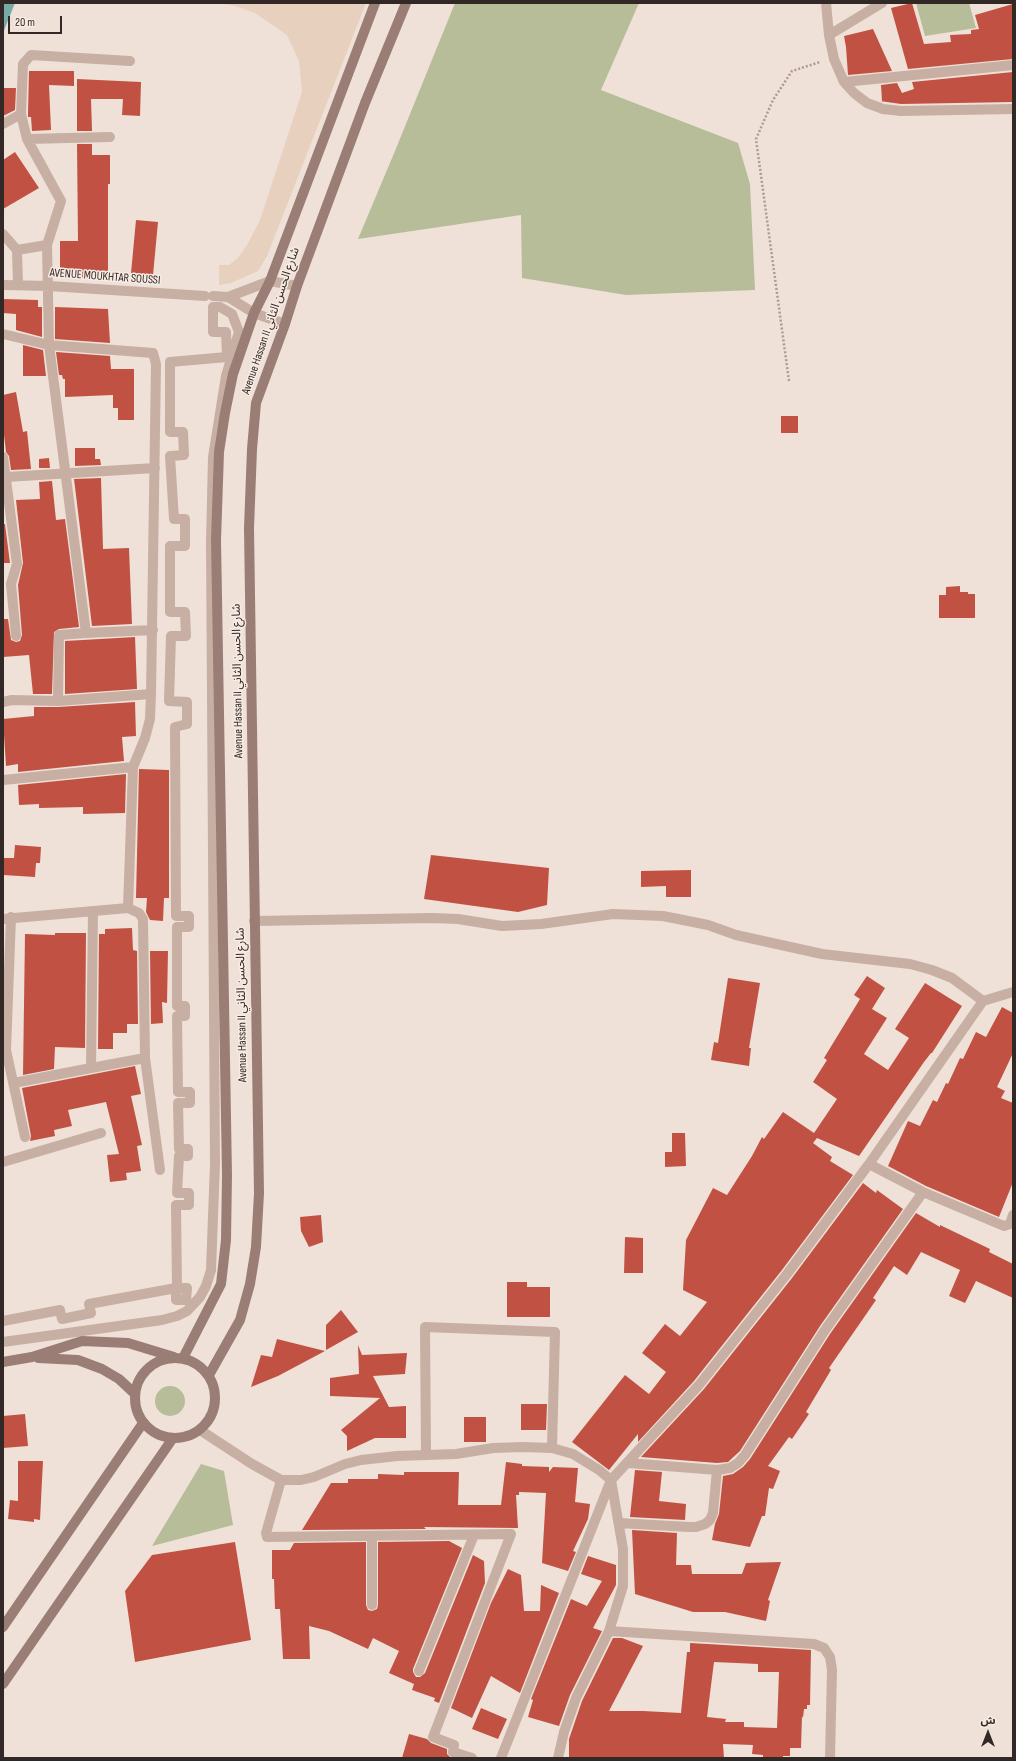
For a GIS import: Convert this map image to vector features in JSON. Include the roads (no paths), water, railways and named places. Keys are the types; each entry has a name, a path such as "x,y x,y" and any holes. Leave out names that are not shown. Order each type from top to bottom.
{"main road":[{"name":"Avenue Hassan II شارع الحسن الثاني","path":"179,1358 221,1284 226,1240 227,1175 216,526 218,452 224,413 233,374 254,313 270,281 375,3"},
{"name":"Avenue Hassan II شارع الحسن الثاني","path":"209,1375 240,1320 250,1284 256,1247 259,1193 249,528 252,449 256,403 285,324 297,286 365,103 406,3"},
{"path":"3,1362 32,1357 82,1342 128,1343 179,1358 198,1364 209,1375 215,1394 215,1404 210,1418 200,1430 187,1436 173,1438 156,1434 143,1423 137,1414 134,1403 134,1392 144,1371 153,1364 164,1359 179,1358"},
{"path":"32,1357 78,1360 108,1372 134,1392"},
{"path":"3,1627 143,1423"},
{"path":"3,1684 173,1438"}],"street":[{"path":"826,3 829,35 834,59 844,82 854,93 867,103 883,109 901,111 1013,109"},
{"path":"829,35 882,3"},
{"path":"86,634 67,474 49,345 47,245 61,201 27,139 21,114 23,64 31,54 130,61"},
{"path":"844,82 1013,65"},
{"path":"3,124 21,114"},
{"path":"27,139 110,137"},
{"path":"3,234 16,250 18,285"},
{"path":"16,250 47,245"},
{"path":"270,281 297,286"},
{"name":"AVENUE MOUKHTAR SOUSSI","path":"3,285 49,286 228,297 270,281"},
{"name":"AVENUE MOUKHTAR SOUSSI","path":"228,297 254,313 285,324"},
{"path":"3,1321 60,1310 62,1319 91,1313 89,1304 176,1288 176,1300 186,1300 187,1288 177,1288 176,1205 189,1205 189,1193 178,1193 179,1156 188,1156 188,1149 179,1149 178,1104 190,1104 190,1092 178,1092 177,1016 185,1016 185,1006 177,1006 177,927 189,927 189,916 176,916 175,727 187,724 187,702 169,701 171,636 186,636 185,612 170,612 170,546 185,546 185,519 174,519 170,456 184,455 183,432 170,432 170,362 227,357 226,332 213,332 213,307 220,307 232,314 239,332 226,376 216,430 213,473 211,542 215,1164 211,1270 206,1286 200,1297 187,1311 177,1316 162,1320 3,1342"},
{"path":"3,334 49,345 153,353 156,364 153,630 150,719 146,738 133,767 128,908"},
{"path":"3,457 17,564 11,584 16,636"},
{"path":"6,477 155,468"},
{"path":"58,701 59,635 153,630"},
{"path":"3,702 12,700 58,701 151,694"},
{"path":"3,780 133,767"},
{"path":"25,1137 14,1083 4,1050 7,918 128,908 139,913 143,919 145,1058 160,1170"},
{"path":"91,1068 93,910"},
{"path":"254,921 432,918 458,919 502,926 541,924 613,914 663,916 708,925 736,934 822,954 910,964 932,970 952,978 983,1000"},
{"path":"501,1758 611,1480 699,1385 787,1274 869,1164 983,1000 1013,992"},
{"path":"14,1083 145,1058"},
{"path":"3,1162 101,1134"},
{"path":"869,1164 923,1192 1004,1226 1010,1224 1013,1215"},
{"path":"628,1463 717,1470 730,1468 738,1463 745,1455 824,1330 923,1192"},
{"path":"426,1455 425,1327 556,1332 552,1448"},
{"path":"200,1430 252,1464 281,1480 301,1480 314,1477 345,1464 361,1460 397,1456 456,1454 493,1448 552,1448 573,1454 599,1470 611,1480 623,1549 623,1586 609,1631 576,1698 564,1732 558,1758"},
{"path":"619,1523 689,1527 696,1527 705,1524 710,1520 713,1513 717,1470"},
{"path":"281,1480 266,1533 267,1537 511,1534 433,1737 454,1745 453,1752 472,1758"},
{"path":"419,1671 474,1535"},
{"path":"372,1536 372,1605"},
{"path":"609,1631 814,1644 824,1648 830,1657 832,1670 830,1758"}],"water":[{"path":"3,3 15,3 3,33"}]}
